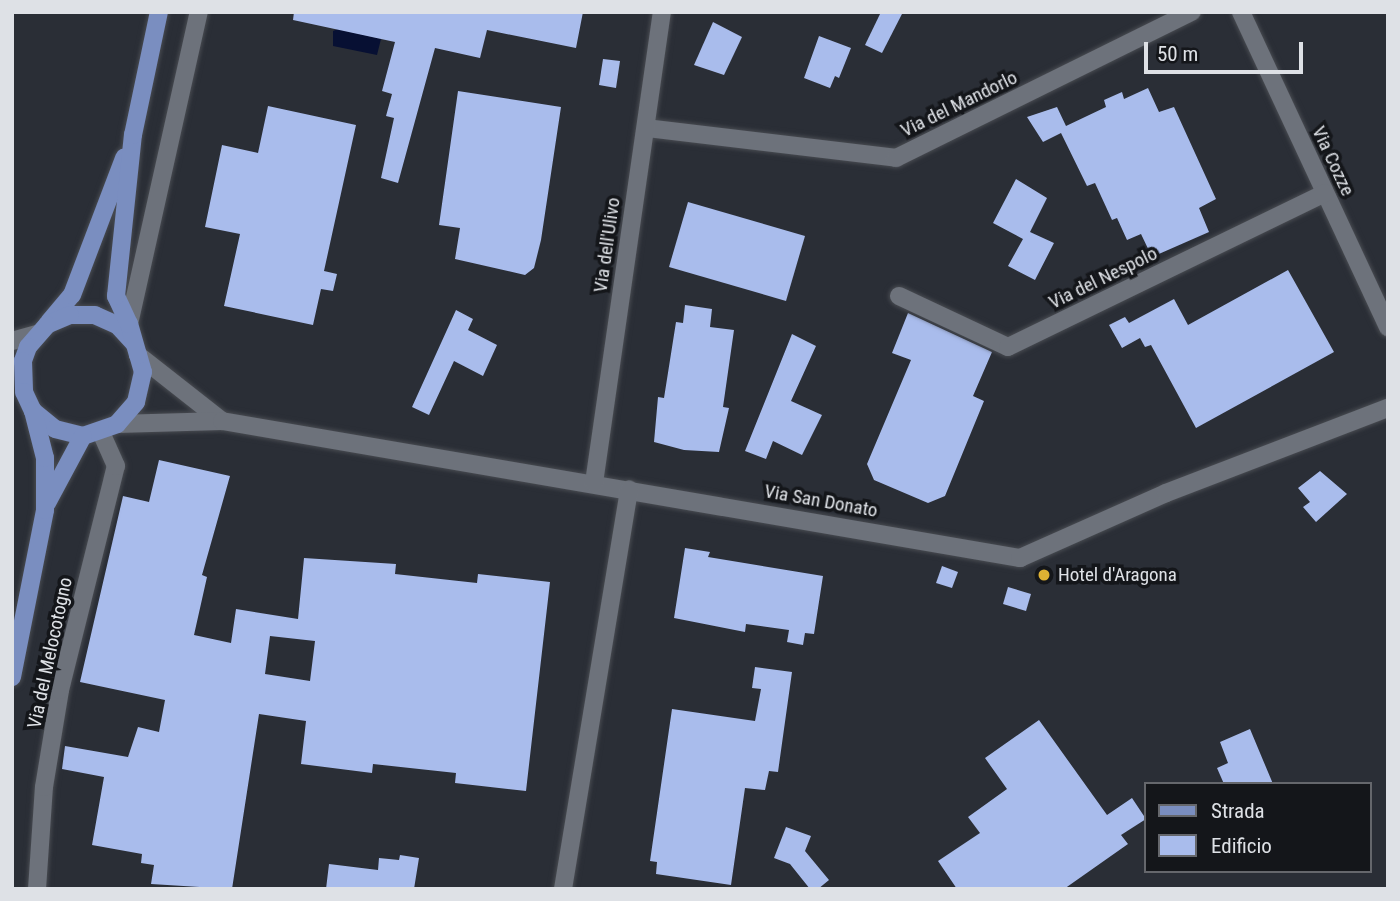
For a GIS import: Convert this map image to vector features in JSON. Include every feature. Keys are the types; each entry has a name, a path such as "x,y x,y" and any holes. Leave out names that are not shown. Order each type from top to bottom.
{"main road":[{"path":"44,510 100,431 136,402 143,372 129,324 116,296 133,135 159,12"},
{"path":"12,677 44,510 45,458 33,411 18,387 23,361 42,330 72,295 133,135"},
{"path":"42,330 70,315 95,315 117,325 136,349"},
{"path":"33,411 55,429 100,431"}],"street":[{"path":"129,324 199,12"},
{"name":"Via dell'Ulivo","path":"594,484 662,12"},
{"name":"Via del Mandorlo","path":"646,128 896,158 1192,12"},
{"name":"Via Cozze","path":"1241,12 1388,327"},
{"name":"Via del Nespolo","path":"899,296 1008,347 1325,193"},
{"path":"12,341 42,330"},
{"path":"136,349 222,421"},
{"name":"Via San Donato","path":"100,431 222,421 1020,558 1166,493 1388,408"},
{"name":"Via del Melocotogno","path":"37,889 44,787 61,690 116,466 100,431"},
{"path":"563,889 629,489"}],"water":[{"path":"338,29 381,39 377,55 333,46 333,31"}],"building":[{"path":"294,12 583,12 576,48 487,30 480,58 435,48 398,183 381,178 394,118 386,116 392,94 382,91 395,42 293,20"},
{"path":"881,12 903,12 882,53 865,45"},
{"path":"713,22 742,37 724,75 694,65"},
{"path":"819,36 851,48 839,78 835,76 830,88 804,78"},
{"path":"603,59 620,61 616,88 599,85"},
{"path":"1148,88 1159,112 1174,107 1216,199 1199,208 1209,232 1152,257 1141,234 1127,240 1117,218 1112,220 1095,183 1087,186 1061,133 1043,142 1027,117 1057,107 1066,126 1106,107 1104,100 1122,92 1124,99"},
{"path":"458,91 561,107 541,240 534,268 525,275 455,259 460,228 439,225"},
{"path":"268,106 356,125 324,271 337,274 333,291 321,289 313,325 224,306 240,234 205,227 222,145 258,153"},
{"path":"1016,179 1047,198 1030,232 1054,243 1035,280 1008,266 1023,239 993,223"},
{"path":"688,202 805,236 786,301 669,267"},
{"path":"1288,270 1334,352 1196,428 1151,345 1145,347 1140,338 1122,348 1109,325 1125,317 1129,323 1174,299 1188,325"},
{"path":"685,305 712,309 710,327 734,330 723,407 729,408 719,452 684,450 654,442 658,397 664,398 676,322 683,323"},
{"path":"456,310 473,319 468,330 497,345 483,376 454,361 429,415 412,407"},
{"path":"908,313 992,352 973,396 984,401 945,496 928,503 874,480 867,464 911,360 892,353"},
{"path":"792,334 816,346 791,401 822,415 802,455 773,441 766,459 745,451"},
{"path":"159,460 230,476 202,575 207,577 194,635 231,643 236,609 298,619 304,558 396,564 395,574 477,583 478,574 550,582 526,791 455,783 456,773 373,764 372,773 301,764 306,721 259,714 232,889 151,884 154,865 141,863 142,854 92,845 104,777 62,769 65,746 128,757 138,727 159,732 165,700 80,682 123,496 149,502","holes":["270,636 315,641 310,681 265,674"]},
{"path":"1320,471 1347,494 1316,522 1303,507 1310,502 1298,488"},
{"path":"685,548 710,552 708,557 823,576 814,634 805,633 803,645 787,642 789,630 746,624 745,632 674,618"},
{"path":"942,566 958,572 952,588 936,583"},
{"path":"1008,587 1031,594 1026,611 1003,604"},
{"path":"755,667 792,672 778,772 769,771 765,790 745,788 731,885 656,874 657,862 650,861 672,709 755,721 761,689 752,688"},
{"path":"1039,720 1107,815 1132,798 1144,820 1121,835 1128,844 1064,889 957,889 938,861 980,833 968,817 1007,789 985,758"},
{"path":"1250,729 1272,782 1223,782 1217,768 1228,763 1220,742"},
{"path":"786,827 811,836 805,851 829,880 818,889 810,889 790,864 774,858"},
{"path":"400,855 419,858 414,889 326,889 329,864 378,870 379,858 399,860"}],"place":[{"name":"Hotel d'Aragona","path":"1044,575"}]}
